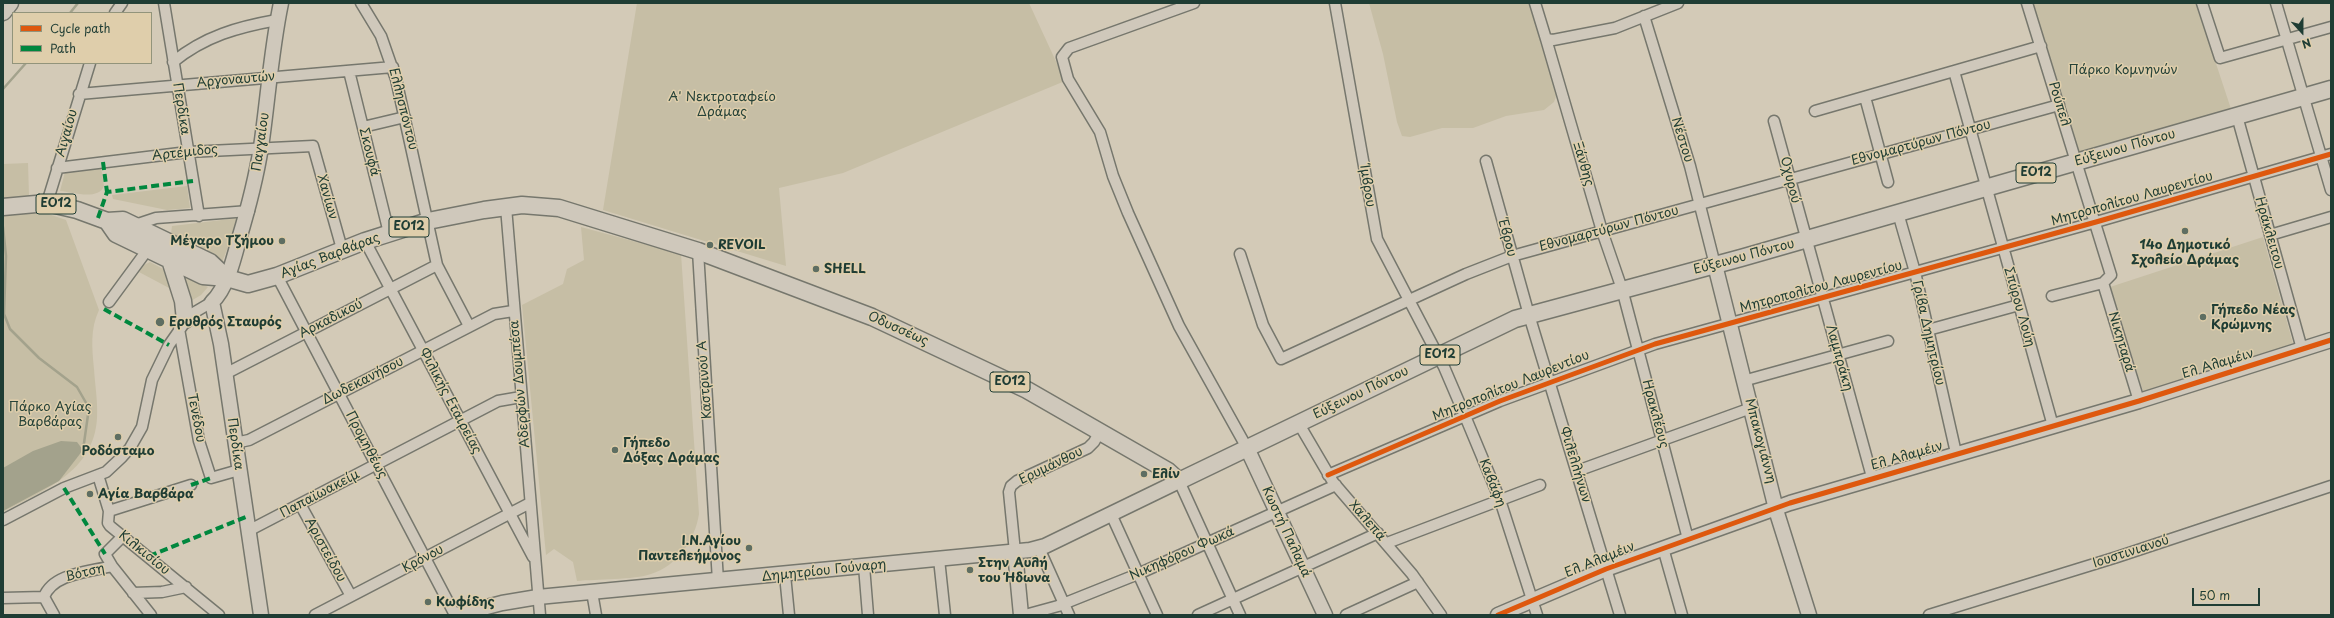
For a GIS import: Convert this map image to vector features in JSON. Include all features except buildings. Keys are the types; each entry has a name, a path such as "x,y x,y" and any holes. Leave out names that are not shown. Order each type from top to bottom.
{"main road":[{"path":"3,12 10,3"},
{"name":"Εύξεινου Πόντου","path":"1179,481 1500,325 1529,315 1806,240 2331,89"},
{"name":"ΕΟ12","path":"3,207 47,203 77,210 107,221 123,220 210,262 227,278"},
{"name":"Αγίας Βαρβάρας","path":"227,278 248,284 277,276 365,240 428,222 506,207 541,205 560,208 597,218"},
{"name":"Οδυσσέως","path":"597,218 698,251 879,320 992,373 1100,431 1168,470 1179,481"},
{"name":"ΕΟ12","path":"107,221 116,234 203,276 227,278"},
{"path":"170,260 183,301 182,325"}],"street":[{"path":"116,12 122,3"},
{"name":"Περδίκα","path":"164,3 199,216"},
{"name":"Παγγαίου","path":"227,278 234,262 249,211 261,147 277,20 281,3"},
{"name":"Ελλησπόντου","path":"361,3 381,36 393,67 437,265 469,326"},
{"path":"1194,3 1069,48 1062,57 1068,79 1100,132 1113,176 1128,213 1179,326 1247,448"},
{"name":"Ίμβρου","path":"1335,3 1376,235 1438,356"},
{"name":"Ξάνθης","path":"1535,3 1602,231 1622,289"},
{"path":"1546,39 1557,39 1615,28 1678,3"},
{"name":"Ρούπελ","path":"2027,3 2076,162"},
{"path":"2202,3 2220,58 2331,27"},
{"path":"2276,3 2304,96 2326,155 2331,190"},
{"name":"Νέστου","path":"1644,16 1688,160 1715,265"},
{"path":"173,62 201,42 220,33 277,20"},
{"path":"1815,111 2041,46"},
{"name":"Αιγαίου","path":"47,203 79,94 90,64"},
{"name":"Αργοναυτών","path":"79,94 393,67"},
{"name":"Σκουφά","path":"349,71 389,233"},
{"name":"Σπύρου Λούη","path":"1954,71 2002,248 2053,426"},
{"path":"1865,97 1888,182"},
{"name":"Εθνομαρτύρων Πόντου","path":"1240,254 1263,325 1281,359 1470,272 1512,256 2059,106"},
{"name":"Ηράκλειτου","path":"2237,116 2302,349"},
{"path":"363,127 405,117"},
{"name":"Οχυρού","path":"1774,121 1806,240"},
{"name":"Αρτέμιδος","path":"57,168 188,152 261,147 313,146"},
{"name":"Χανίων","path":"313,146 342,249"},
{"name":"Μητροπολίτου Λαυρεντίου","path":"1328,475 1465,416 1550,382 1639,350 1729,323 2096,222 2326,155"},
{"name":"Έβρου","path":"1486,161 1529,315"},
{"name":"Νικηταρά","path":"2076,162 2096,222 2107,280 2139,401"},
{"name":"Αδερφών Δουμπέσα","path":"506,207 513,312 540,615"},
{"path":"135,225 156,218 199,216 249,211"},
{"name":"Γρίβα Δημητρίου","path":"1898,213 1915,272 1956,453"},
{"path":"2270,235 2331,217"},
{"name":"Φιλικής Εταιρείας","path":"365,240 535,562"},
{"name":"Λαμπράκη","path":"1806,240 1872,477"},
{"path":"109,302 148,249"},
{"name":"Καστρινού Α","path":"698,251 718,581"},
{"name":"Αρκαδικού","path":"225,374 437,265"},
{"name":"Μπακογιάννη","path":"1715,265 1776,508 1809,615"},
{"name":"Προμηθέως","path":"277,276 456,615"},
{"path":"3,520 64,488 107,471 122,457 141,430 152,380 182,325 194,310 212,302 217,297 227,278"},
{"path":"2052,296 2107,280"},
{"name":"Ηρακλέους","path":"1622,289 1688,539"},
{"name":"Περδίκα","path":"212,302 225,374 261,615"},
{"path":"1928,330 2018,305"},
{"name":"Δωδεκανήσου","path":"235,443 249,440 498,312 513,312"},
{"name":"Φιλελλήνων","path":"1529,315 1620,615"},
{"name":"Τενέδου","path":"182,325 200,441 211,478 239,470"},
{"path":"1744,381 1888,341"},
{"name":"Ελ Αλαμέιν","path":"1498,615 1606,569 1776,508 1872,477 2139,401 2331,341"},
{"name":"Καβάφη","path":"1438,356 1500,500 1537,615"},
{"name":"Παπαϊωακείμ","path":"248,531 498,401 521,397"},
{"path":"1577,471 1750,408"},
{"name":"Χαλεπά","path":"1299,424 1328,475 1387,543 1418,582 1441,615"},
{"name":"Ερυμάνθου","path":"1015,552 1010,492 1011,486 1017,481 1088,448 1094,442 1100,431"},
{"name":"Κωστή Παλαμά","path":"1247,448 1325,615"},
{"name":"Κιλκισίου","path":"98,474 109,511 108,523 186,586 219,615"},
{"path":"1179,481 1240,615"},
{"name":"Δημητρίου Γούναρη","path":"456,615 502,603 538,597 785,575 1015,552 1039,548 1179,481"},
{"path":"109,511 191,485"},
{"name":"Νικηφόρου Φωκά","path":"1025,615 1064,604 1138,574 1336,485"},
{"path":"1387,543 1540,485"},
{"name":"Ιουστινιανού","path":"1929,615 2117,557 2331,486"},
{"name":"Κρόνου","path":"315,615 530,503"},
{"name":"Αριστείδου","path":"300,504 350,596"},
{"path":"1111,514 1157,615"},
{"path":"1198,615 1378,533"},
{"name":"Βότση","path":"44,597 50,586 61,579 112,566 105,554 123,536"},
{"path":"1039,548 1069,615"},
{"path":"1662,548 1682,615"},
{"path":"1015,552 1021,615"},
{"path":"939,559 944,615"},
{"path":"112,566 151,615"},
{"path":"864,566 868,615"},
{"path":"785,575 789,615"},
{"path":"1346,615 1418,582"},
{"path":"133,593 162,592 186,586"},
{"path":"592,592 596,615"},
{"path":"3,598 44,597 54,615"}],"green space":[{"name":"Α' Νεκτροταφείο Δράμας","path":"637,3 1029,3 1065,81 843,173 779,188 786,266 603,210"},
{"path":"1369,3 1531,3 1557,94 1554,102 1544,110 1506,116 1473,128 1442,128 1410,137 1402,136 1397,122 1383,54"},
{"name":"Πάρκο Κομνηνών","path":"2031,3 2196,3 2231,109 2076,154"},
{"path":"28,163 29,196 3,199 3,164"},
{"path":"101,167 104,186 101,191 91,194 78,194 60,191 65,172"},
{"path":"187,186 190,208 167,210 113,199 112,195"},
{"name":"Πάρκο Αγίας Βαρβάρας","path":"37,210 66,220 99,310 94,324 92,339 97,418 94,437 87,452 77,466 50,487 3,512 3,213"},
{"path":"239,218 221,265 171,234 172,226"},
{"name":"Γήπεδο Δόξας Δράμας","path":"581,227 681,254 699,514 697,524 689,542 677,558 660,570 644,576 577,581 573,562 554,549 546,555 522,305 563,284 567,269 584,260"},
{"name":"Γήπεδο Νέας Κρώμνης","path":"2263,237 2294,347 2144,394 2110,287"},
{"path":"150,262 165,270 171,289 139,272 144,265"},
{"path":"182,274 208,287 201,295 191,301"}],"shaded area":[{"path":"61,441 77,442 83,450 59,481 3,511 3,468 33,451"}],"waterway":[{"path":"71,12 78,3"},
{"path":"3,89 25,64"},
{"path":"3,227 6,256 4,314 10,329 39,358 77,387 89,408 83,450"}],"marked path":[{"path":"103,162 107,192"},
{"path":"98,218 107,192 193,181"},
{"path":"104,309 169,345"},
{"path":"191,485 211,478"},
{"path":"64,488 105,554"},
{"path":"149,556 246,517"}],"cycle path":[{"path":"1328,475 1500,401 1655,344 2096,222 2331,154"},
{"path":"1498,615 1606,569 1790,503 2139,401 2331,340"}],"place":[{"name":"14ο Δημοτικό Σχολείο Δράμας","path":"2185,231"},
{"name":"Μέγαρο Τζήμου","path":"282,241"},
{"name":"REVOIL","path":"710,245"},
{"name":"SHELL","path":"816,269"},
{"name":"Γήπεδο Νέας Κρώμνης","path":"2203,317"},
{"name":"Ερυθρός Σταυρός","path":"160,322"},
{"name":"Ροδόσταμο","path":"118,437"},
{"name":"Γήπεδο Δόξας Δράμας","path":"615,450"},
{"name":"Ελίν","path":"1144,474"},
{"name":"Αγία Βαρβάρα","path":"90,494"},
{"name":"Ι.Ν.Αγίου Παντελεήμονος","path":"749,548"},
{"name":"Στην Αυλή του Ήδωνα","path":"970,570"},
{"name":"Κωφίδης","path":"428,602"}]}
